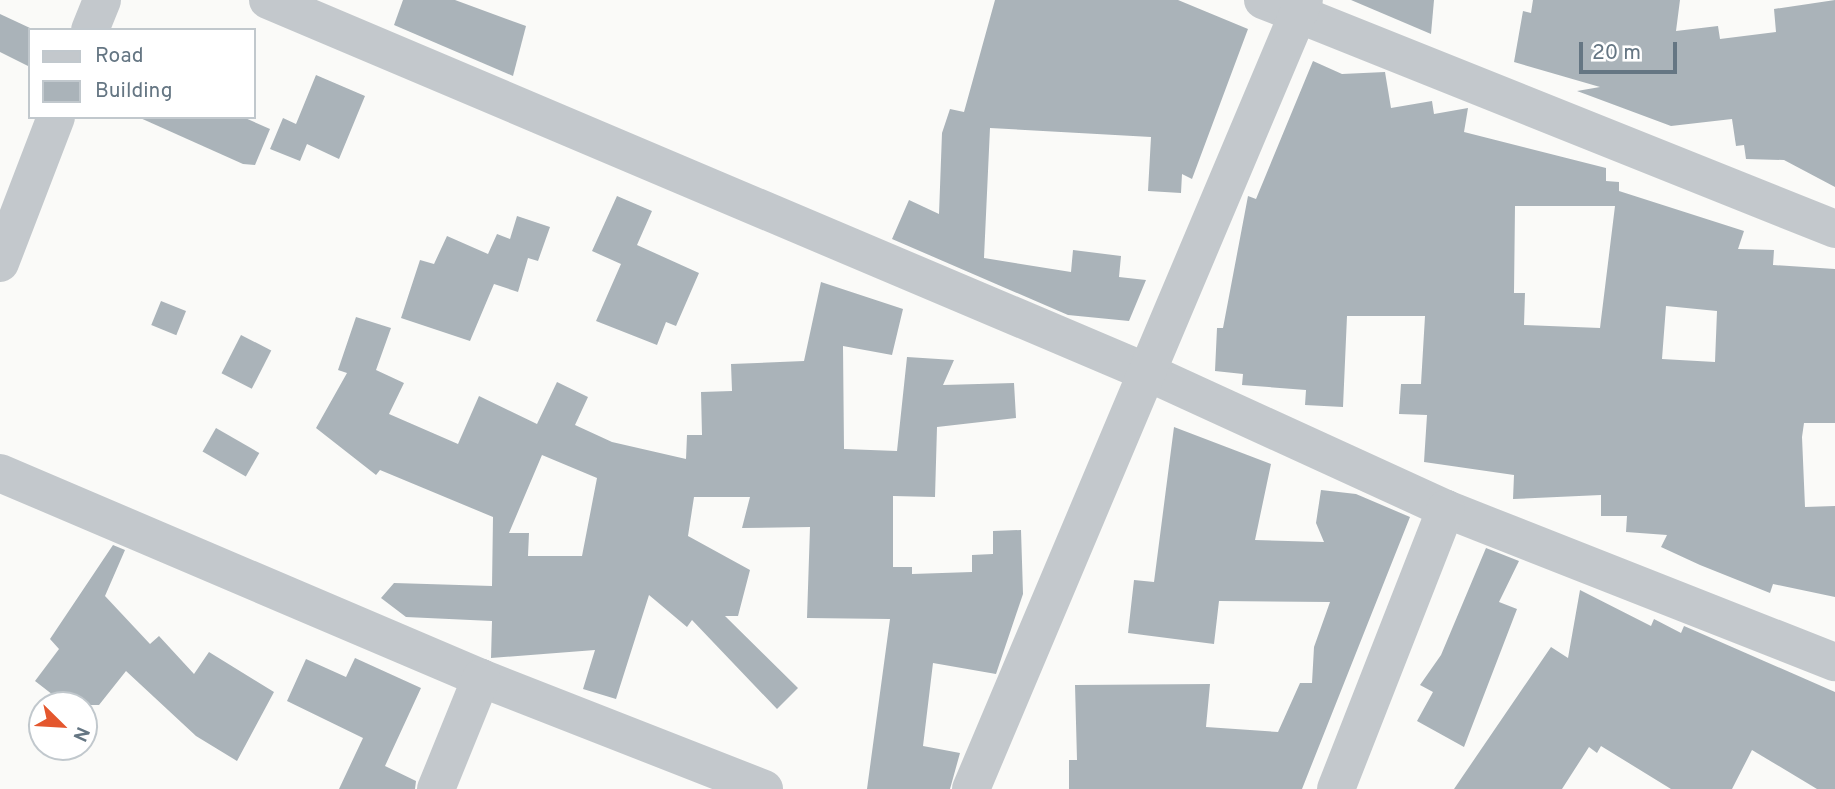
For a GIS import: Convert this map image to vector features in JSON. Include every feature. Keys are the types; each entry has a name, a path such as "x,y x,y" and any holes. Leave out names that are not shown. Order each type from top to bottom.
{"street":[{"path":"91,28 102,0"},
{"path":"268,0 1149,373 1446,509 1835,662"},
{"path":"1263,0 1301,7 1835,229"},
{"path":"971,789 1149,373 1301,7"},
{"path":"0,263 55,119"},
{"path":"0,472 481,678 764,789"},
{"path":"1336,789 1446,509"},
{"path":"436,789 481,678"}],"building":[{"path":"403,0 455,0 526,26 513,76 394,25"},
{"path":"995,0 1178,0 1248,29 1192,179 1182,174 1181,193 1148,191 1151,137 990,128 984,258 1071,272 1073,250 1121,256 1119,277 1146,280 1129,321 1068,315 892,239 909,200 939,214 942,133 950,109 964,112"},
{"path":"1351,0 1434,0 1431,34"},
{"path":"1533,0 1680,0 1676,31 1718,26 1720,39 1776,32 1774,9 1835,0 1835,187 1784,160 1746,159 1744,145 1736,146 1732,119 1671,126 1577,91 1600,87 1514,62 1523,11 1531,13"},
{"path":"0,14 30,28 28,66 0,52"},
{"path":"1313,61 1342,74 1385,72 1391,108 1432,101 1434,114 1468,108 1464,132 1606,168 1606,181 1619,182 1619,191 1744,231 1738,249 1774,250 1773,265 1835,269 1835,423 1804,423 1802,437 1805,507 1835,506 1835,597 1773,584 1770,593 1700,565 1661,547 1667,535 1626,532 1627,516 1601,516 1601,495 1513,499 1514,475 1424,462 1427,415 1399,414 1401,384 1421,384 1425,316 1347,316 1343,407 1305,405 1306,390 1242,385 1243,374 1215,371 1217,328 1223,328 1248,196 1256,199","holes":["1515,206 1615,206 1600,328 1524,325 1525,293 1514,293","1666,306 1717,311 1715,362 1662,359"]},
{"path":"316,75 365,96 339,159 307,144 300,161 270,149 283,118 296,124"},
{"path":"142,119 248,119 270,129 255,165 243,164"},
{"path":"617,196 652,211 637,245 699,273 676,326 666,322 657,345 596,321 621,264 592,251"},
{"path":"517,216 550,227 538,261 528,258 518,292 494,284 470,341 401,318 420,260 434,264 447,236 488,254 497,234 510,239"},
{"path":"821,282 903,309 892,355 843,346 844,449 897,451 907,357 954,360 943,385 1014,383 1016,418 937,427 935,497 893,496 893,567 912,567 912,574 972,572 972,555 993,554 993,531 1021,530 1023,594 996,674 933,663 923,746 960,753 950,789 867,789 890,619 807,618 810,527 742,528 750,497 694,497 688,536 750,570 738,616 725,616 798,688 777,709 692,620 687,627 649,595 616,699 583,689 595,650 491,658 492,621 406,617 381,598 394,583 492,586 493,517 380,470 376,475 316,428 347,373 338,370 356,317 391,328 376,370 404,383 389,414 458,444 479,396 537,424 557,382 588,397 575,425 612,442 686,459 687,435 702,435 701,392 732,391 731,364 804,361","holes":["542,455 597,478 582,556 528,556 529,533 509,533"]},
{"path":"161,301 186,311 176,335 151,325"},
{"path":"241,335 271,350 252,389 221,373"},
{"path":"1174,427 1271,464 1255,540 1324,542 1316,523 1321,490 1356,494 1410,517 1302,789 1069,789 1069,760 1077,760 1075,685 1210,684 1206,727 1278,732 1300,683 1312,683 1314,647 1330,602 1219,601 1214,644 1128,633 1134,580 1154,582"},
{"path":"216,428 259,453 246,476 202,451"},
{"path":"113,545 125,550 105,596 150,644 159,636 194,674 209,652 274,692 237,761 196,736 126,671 99,705 98,691 48,691 35,681 59,649 50,639"},
{"path":"1486,548 1519,561 1499,602 1517,609 1464,747 1417,721 1433,692 1420,685 1441,655"},
{"path":"1580,590 1651,626 1654,619 1681,633 1684,626 1835,692 1835,789 1817,789 1752,750 1732,789 1671,789 1601,746 1597,753 1589,747 1562,789 1454,789 1551,647 1568,658"},
{"path":"355,658 421,688 385,766 416,781 415,789 339,789 363,738 287,701 306,659 346,677"}]}
